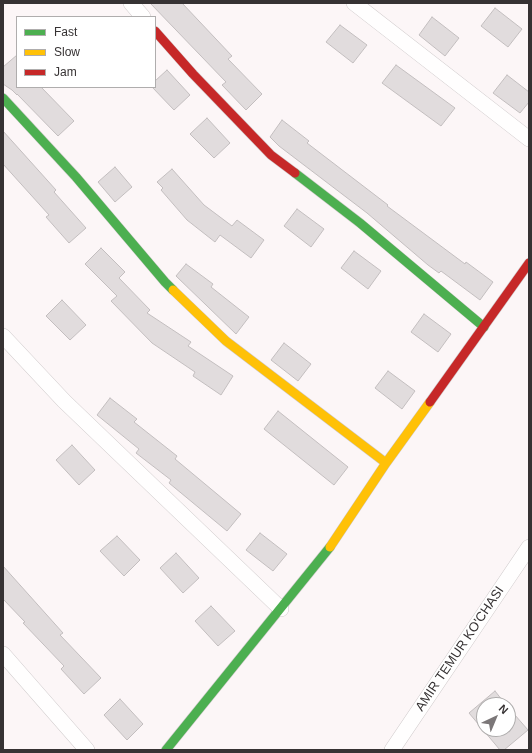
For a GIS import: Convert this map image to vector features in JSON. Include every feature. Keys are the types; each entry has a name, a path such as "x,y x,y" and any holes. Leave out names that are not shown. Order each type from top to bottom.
{"street":[{"path":"131,3 142,16"},
{"path":"354,3 529,139"},
{"path":"156,32 192,74 271,155 360,223 484,327"},
{"path":"3,98 76,177 165,282 226,341 386,463"},
{"path":"166,750 281,609 334,541 386,463 529,263"},
{"path":"3,336 64,401 281,609"},
{"name":"AMIR TEMUR KO'CHASI","path":"392,750 529,547"},
{"path":"3,654 87,750"}],"building":[{"path":"150,3 182,3 232,56 228,59 262,94 246,110 222,85 226,82"},
{"path":"495,8 522,29 508,47 481,26"},
{"path":"432,17 459,38 445,56 419,35"},
{"path":"340,25 367,45 353,63 326,42"},
{"path":"16,56 16,88 42,88 74,121 58,136 17,94 3,84 3,67"},
{"path":"396,65 455,108 441,126 382,83"},
{"path":"167,70 190,95 174,110 153,88 156,88 156,80"},
{"path":"507,75 529,92 529,102 520,113 493,93"},
{"path":"207,118 230,143 214,158 190,134"},
{"path":"282,120 309,141 307,143 388,205 387,206 465,264 466,262 493,282 480,300 441,271 439,273 428,265 367,213 279,146 270,137"},
{"path":"3,131 56,190 54,192 86,228 69,243 46,217 49,215 3,164"},
{"path":"115,167 132,187 115,202 98,182"},
{"path":"172,169 204,205 232,226 237,220 264,240 251,258 220,235 215,242 187,220 161,190 163,188 157,182"},
{"path":"297,209 324,229 311,247 284,226"},
{"path":"101,248 125,272 119,278 150,310 147,313 191,342 188,346 233,376 221,395 193,376 195,372 152,343 111,301 117,296 85,264"},
{"path":"354,251 381,271 368,289 341,268"},
{"path":"186,264 213,284 211,287 249,317 236,334 176,276"},
{"path":"62,300 86,325 70,340 46,316"},
{"path":"424,314 451,334 438,352 411,332"},
{"path":"284,343 311,364 298,381 271,360"},
{"path":"388,371 415,391 402,409 375,388"},
{"path":"110,398 137,419 134,422 177,456 175,459 241,514 227,531 169,483 171,480 136,453 139,449 97,415"},
{"path":"278,411 348,467 334,485 264,429"},
{"path":"72,445 95,470 79,485 56,460"},
{"path":"260,533 287,554 273,571 246,550"},
{"path":"117,536 140,560 124,576 100,551"},
{"path":"176,553 199,578 183,593 160,568"},
{"path":"3,566 63,633 60,635 101,678 84,694 61,669 64,666 23,623 25,622 3,599"},
{"path":"211,606 235,631 218,646 195,621"},
{"path":"495,691 500,697 488,697"},
{"path":"120,699 143,724 127,740 104,715"},
{"path":"476,707 476,721 469,713"},
{"path":"516,716 528,730 504,750 500,750 489,737 516,737"}],"traffic: fast":[{"path":"3,98 76,177 173,290"},
{"path":"295,173 360,223 484,327"},
{"path":"166,750 330,547"}],"traffic: slow":[{"path":"173,290 226,341 386,463"},
{"path":"330,547 386,463 430,402"}],"traffic: jam":[{"path":"156,32 193,74 271,155 295,173"},
{"path":"430,402 529,263"}]}
